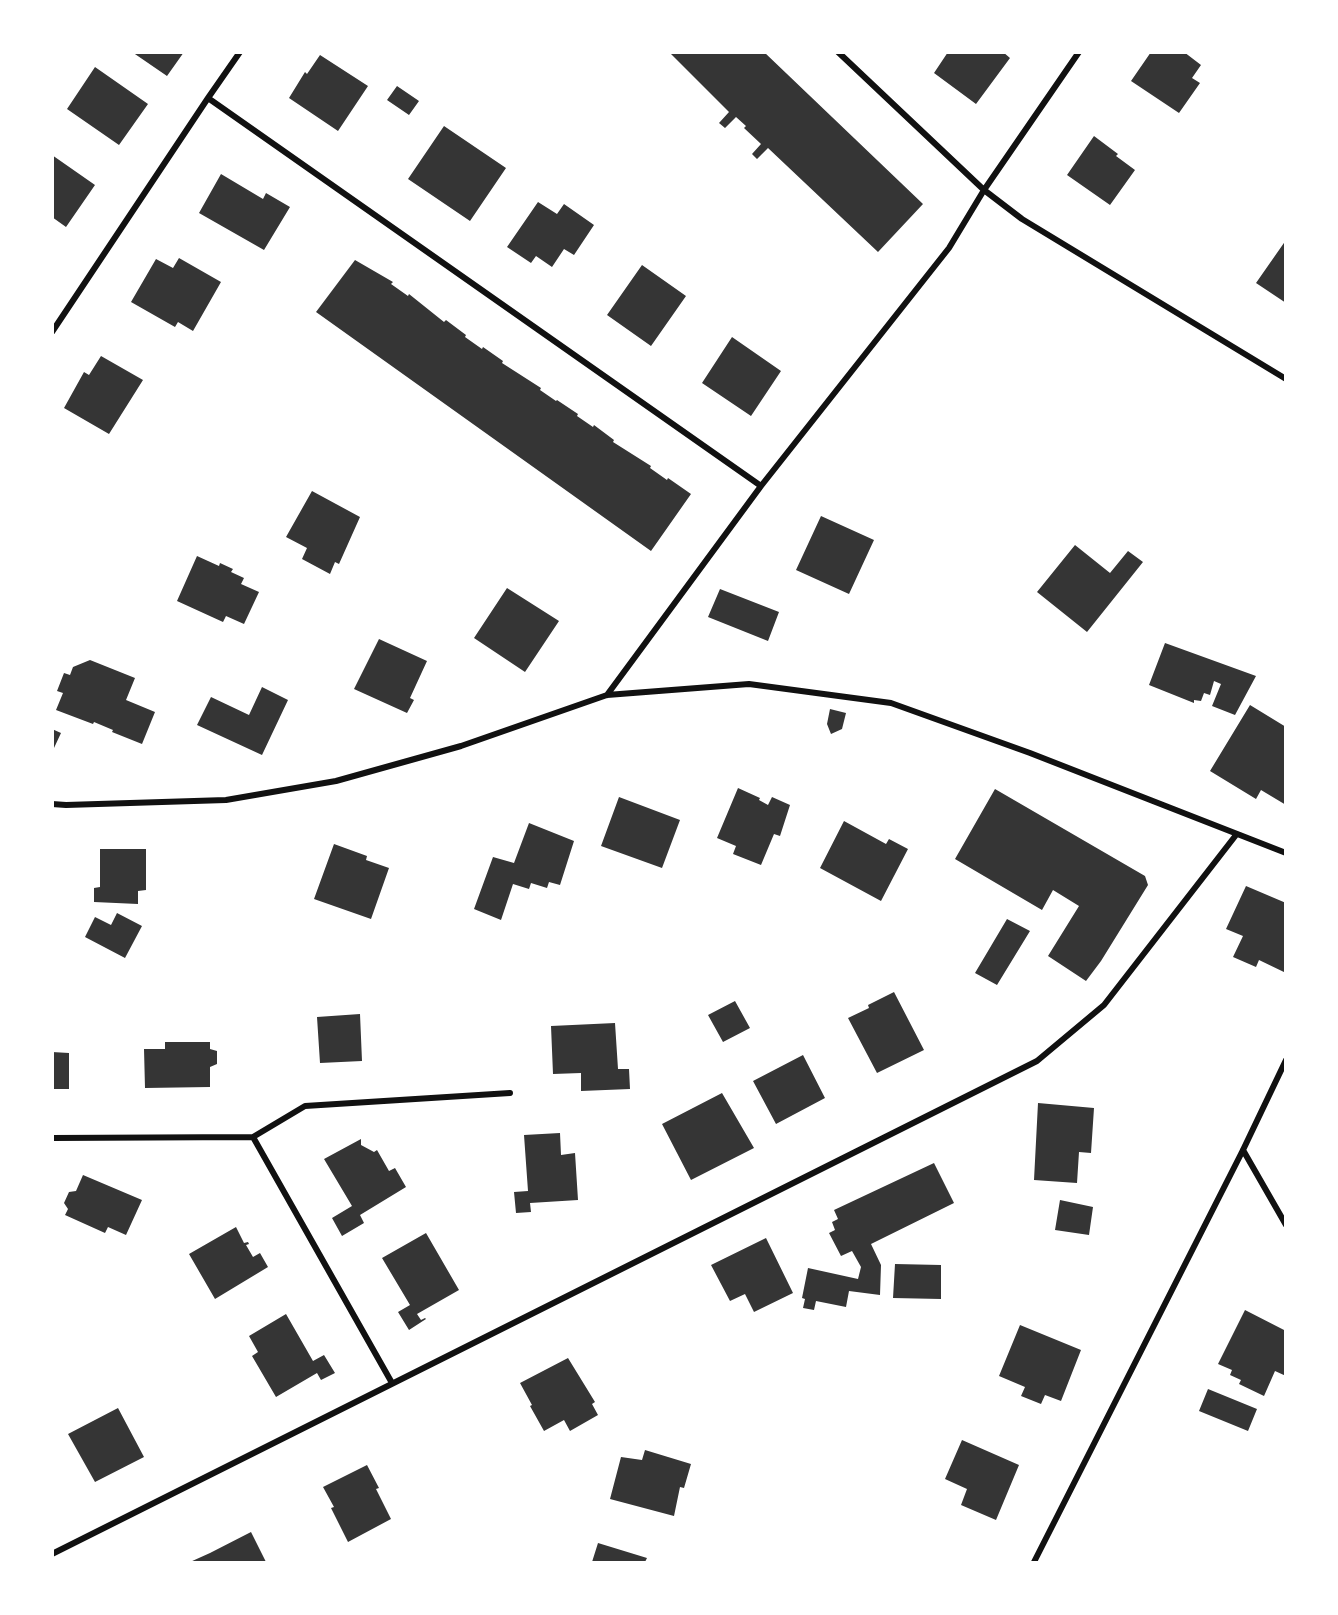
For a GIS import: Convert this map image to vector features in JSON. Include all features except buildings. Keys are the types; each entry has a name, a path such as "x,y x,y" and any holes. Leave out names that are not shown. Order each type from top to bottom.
{"street":[{"path":"52,332 240,52"},
{"path":"838,52 984,190 1022,219 1286,379"},
{"path":"607,695 761,486 949,248 984,190 1079,52"},
{"path":"208,98 761,486"},
{"path":"52,804 226,800 336,781 461,746 607,695 749,684 891,703 1030,753 1283,854 1286,853"},
{"path":"52,1554 1037,1060 1104,1005 1236,835"},
{"path":"1034,1563 1243,1150 1286,1060"},
{"path":"52,1138 253,1137 305,1106 510,1093"},
{"path":"253,1137 392,1383"},
{"path":"1243,1150 1286,1226"}]}
